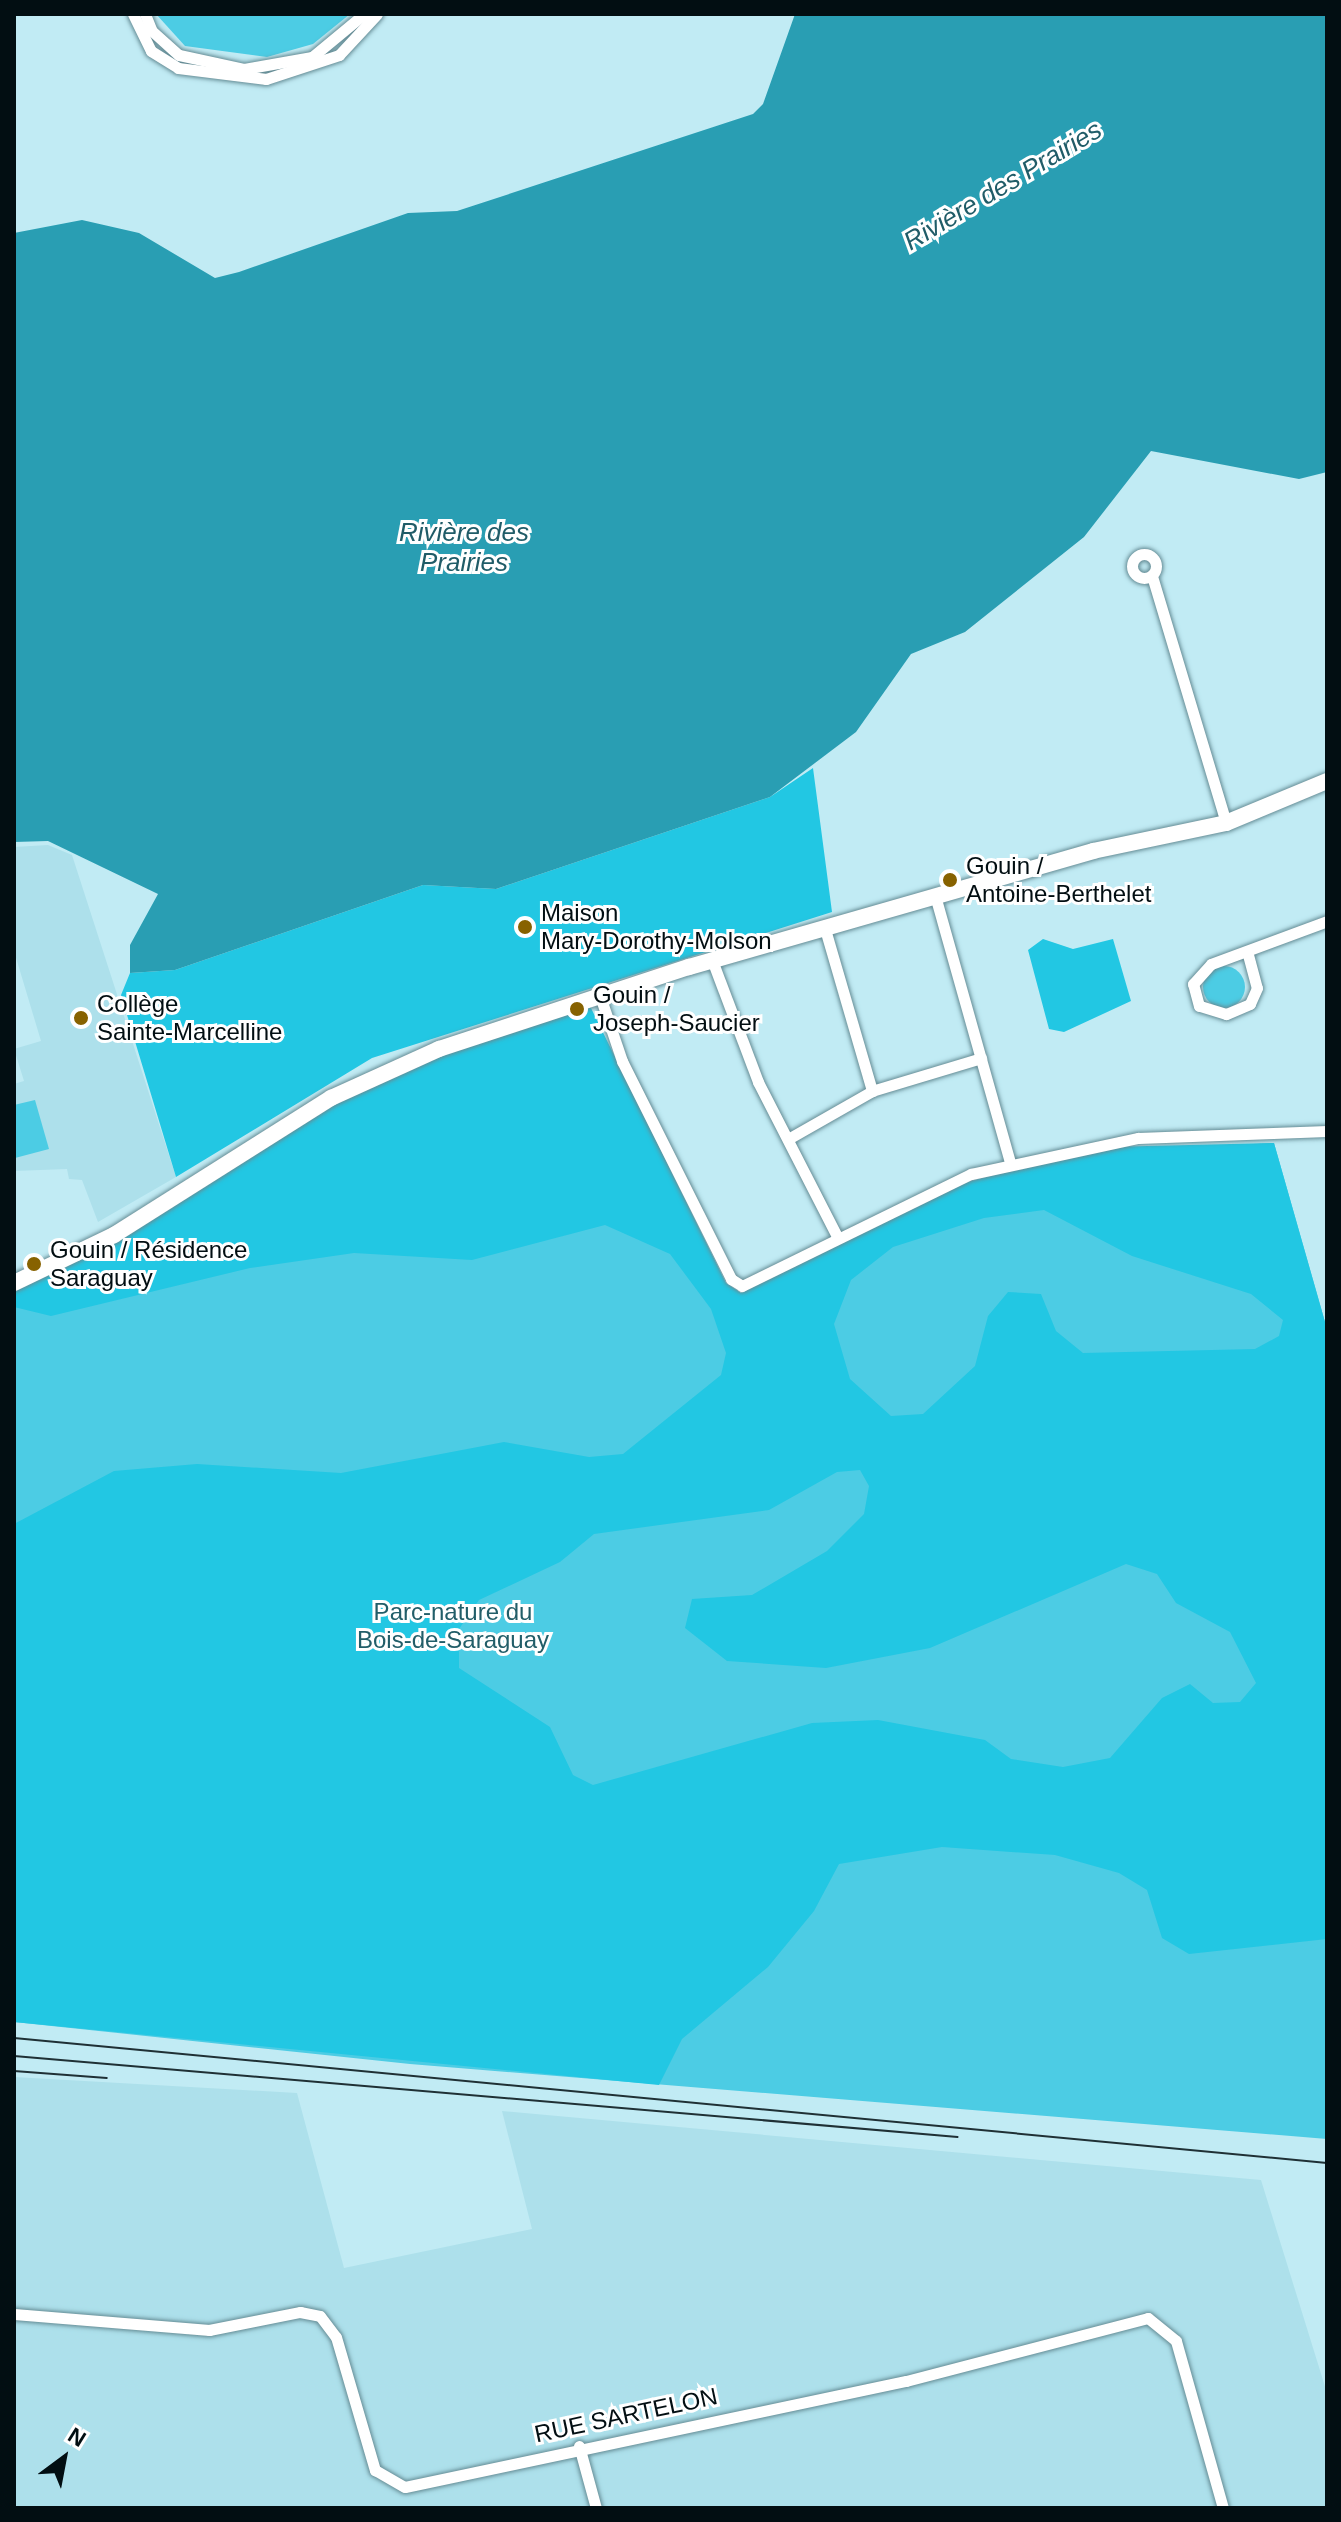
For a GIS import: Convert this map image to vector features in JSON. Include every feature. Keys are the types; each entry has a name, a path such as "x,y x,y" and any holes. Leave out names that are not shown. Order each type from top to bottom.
{"street":[{"path":"133,14 151,51 178,68 266,79 339,55 377,14"},
{"path":"145,14 157,38 179,55 244,69 312,57 364,14"},
{"path":"1152,576 1226,823"},
{"path":"14,1283 114,1235 360,1082 600,996 712,960 936,899 1093,851 1226,823 1327,781"},
{"path":"936,899 1011,1165"},
{"path":"1247,951 1257,988 1250,1004 1226,1014 1199,1006 1193,984 1200,971 1247,951 1327,921"},
{"path":"825,929 872,1091"},
{"path":"712,960 734,1028 838,1238"},
{"path":"600,996 622,1061 731,1279 750,1286 931,1189 1011,1165 1138,1138 1327,1131"},
{"path":"788,1139 872,1091 981,1058"},
{"name":"RUE SARTELON","path":"14,2314 209,2330 295,2313 320,2316 336,2337 375,2470 395,2486 906,2381 1148,2318 1175,2337 1223,2508"},
{"path":"579,2446 596,2508"}],"shaded area":[{"name":"Collège Sainte-Marcelline","path":"48,845 72,855 176,1177 98,1222 82,1180 69,1179 67,1169 14,1171 14,1084 24,1081 14,1049 41,1041 14,951 14,847"},
{"path":"14,2077 297,2093 344,2268 532,2229 502,2111 1261,2180 1327,2393 1327,2508 14,2508"}],"green space":[{"path":"156,14 350,14 313,44 267,57 185,46"},
{"path":"813,768 832,912 372,1058 176,1177 121,995 130,973 175,970 423,885 496,889 770,797"},
{"path":"1043,939 1073,949 1113,939 1131,1001 1064,1032 1049,1029 1028,950"},
{"path":"1224,966 1239,972 1245,987 1239,1002 1224,1008 1209,1002 1203,987 1209,972"},
{"name":"Parc-nature du Bois-de-Saraguay","path":"590,1006 726,1283 741,1293 953,1186 1106,1147 1274,1143 1327,1329 1327,1939 1189,1954 1162,1938 1147,1890 1119,1873 1055,1855 942,1847 839,1864 814,1911 768,1967 682,2039 659,2085 14,2022 14,1524 114,1471 197,1464 341,1473 504,1442 589,1457 623,1454 721,1375 726,1353 711,1309 670,1254 605,1225 472,1260 354,1253 250,1268 51,1316 14,1307 14,1292 348,1096 410,1066","holes":["1044,1210 1132,1256 1251,1294 1283,1320 1279,1336 1255,1349 1083,1353 1056,1331 1041,1294 1008,1292 988,1316 975,1366 923,1414 891,1416 850,1379 834,1324 851,1280 893,1247 984,1218","860,1470 869,1486 864,1514 827,1551 752,1595 692,1599 685,1628 727,1661 826,1668 930,1648 1126,1564 1157,1574 1176,1603 1230,1632 1256,1683 1240,1702 1213,1703 1190,1684 1162,1698 1110,1758 1063,1767 1011,1759 985,1740 878,1720 812,1723 593,1785 573,1775 550,1727 459,1668 459,1629 479,1600 560,1562 594,1534 769,1510 837,1472"]},
{"name":"Parc-nature du Bois-de-Saraguay","path":"372,1083 741,1293 953,1186 1069,1154 1274,1143 1327,1329 1327,2139 410,2064 14,2022 14,1292"},
{"path":"35,1100 49,1149 15,1158 14,1105"}],"water":[{"name":"Rivière des Prairies","path":"795,14 1327,14 1327,472 1299,479 1151,451 1084,537 965,632 911,654 856,732 770,797 496,889 423,885 175,970 130,973 130,945 158,894 48,841 14,842 14,233 82,220 139,233 215,278 408,213 457,211 753,114 763,104"}],"tram line":[{"path":"14,2038 1327,2163"},
{"path":"14,2056 958,2137"},
{"path":"14,2071 107,2078"}],"place":[{"name":"Gouin / Antoine-Berthelet","path":"950,880"},
{"name":"Maison Mary-Dorothy-Molson","path":"525,927"},
{"name":"Gouin / Joseph-Saucier","path":"577,1009"},
{"name":"Collège Sainte-Marcelline","path":"81,1018"},
{"name":"Gouin / Résidence Saraguay","path":"34,1264"}]}
